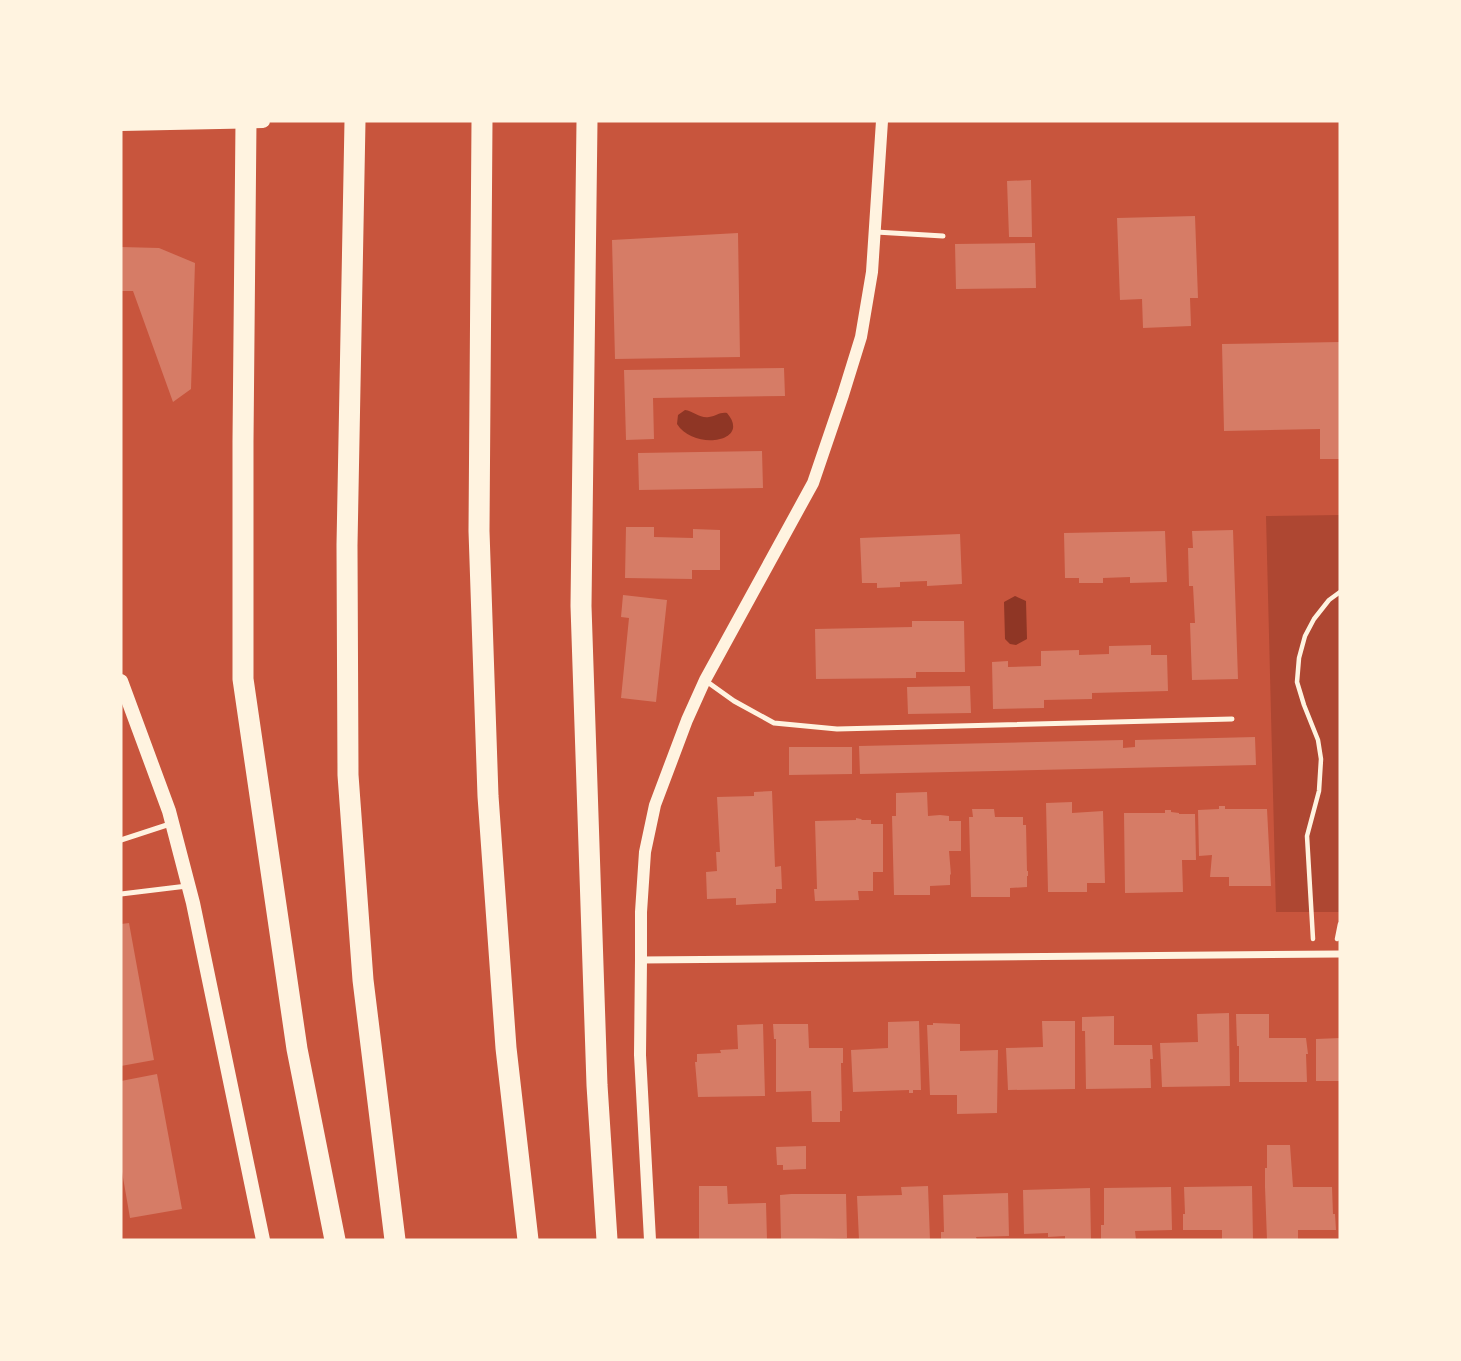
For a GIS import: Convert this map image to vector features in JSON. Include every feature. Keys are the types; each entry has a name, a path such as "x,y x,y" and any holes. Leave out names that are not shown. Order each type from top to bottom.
{"highway":[{"path":"246,121 243,679 298,1049 335,1240"},
{"path":"355,121 347,545 348,775 363,980 395,1240"},
{"path":"482,121 479,531 488,796 506,1048 528,1240"},
{"path":"587,121 581,606 597,1085 607,1240"}],"main road":[{"path":"121,124 263,121"},
{"path":"121,681 173,823 264,1240"}],"street":[{"path":"650,1240 640,1055 641,912 645,852 655,805 687,720 705,680 813,483 861,337 873,272 882,121"},
{"path":"641,960 1340,954"}],"lane":[{"path":"875,232 943,236"},
{"path":"705,680 734,701 774,723 837,729 1232,719"},
{"path":"121,840 173,823"},
{"path":"121,894 188,886"}],"path":[{"path":"1314,954 1307,836 1319,791 1321,760 1318,740 1297,682 1299,658 1314,619 1329,600 1340,592"}],"shaded area":[{"path":"685,410 706,417 727,413 733,423 732,431 718,440 696,438 677,424 678,415"},
{"path":"1340,515 1340,912 1276,912 1266,516"},
{"path":"1015,596 1026,601 1027,639 1016,645 1005,639 1004,602"}],"building":[{"path":"1031,180 1032,237 1009,237 1007,181"},
{"path":"1195,216 1198,298 1190,298 1191,326 1143,328 1142,299 1120,300 1117,218"},
{"path":"738,233 740,357 615,359 612,240"},
{"path":"1035,243 1036,288 956,289 955,244"},
{"path":"121,247 159,248 195,263 191,389 173,402 133,291 121,291"},
{"path":"1340,342 1340,459 1320,459 1320,429 1224,431 1222,344"},
{"path":"784,368 785,396 653,398 654,439 626,440 624,370"},
{"path":"762,451 763,488 639,490 638,453"},
{"path":"626,527 654,527 654,537 693,538 693,529 720,530 720,570 692,570 692,579 625,578"},
{"path":"1233,530 1238,679 1192,680 1190,623 1195,623 1193,586 1189,586 1188,548 1193,548 1192,531"},
{"path":"1165,531 1167,582 1130,583 1130,577 1103,578 1103,583 1079,583 1079,578 1065,578 1064,533"},
{"path":"960,534 962,584 927,586 927,581 900,582 900,587 877,588 877,583 862,583 860,538"},
{"path":"623,595 667,600 656,702 621,698 629,618 621,617"},
{"path":"912,621 964,621 965,672 916,672 916,678 816,679 815,629 912,627"},
{"path":"1151,645 1151,655 1167,655 1168,691 1092,693 1092,699 1044,700 1044,708 993,709 992,662 1008,661 1008,667 1041,666 1041,651 1079,650 1079,655 1109,654 1109,646"},
{"path":"970,686 971,713 908,714 907,687"},
{"path":"1255,737 1256,765 860,774 859,746 1123,740 1123,748 1135,747 1135,740"},
{"path":"789,747 852,747 852,774 789,775"},
{"path":"772,791 775,867 781,866 782,889 776,889 776,903 736,905 736,898 707,899 706,872 717,871 716,852 720,852 717,797 754,796 754,792"},
{"path":"927,792 928,816 949,816 949,821 961,821 961,851 949,851 950,885 930,886 930,895 894,895 892,816 896,816 896,793"},
{"path":"1072,802 1072,813 1103,811 1105,883 1087,883 1087,892 1048,892 1046,803"},
{"path":"1219,806 1225,806 1225,809 1267,809 1271,886 1229,886 1229,877 1210,877 1212,855 1199,856 1198,810 1219,809"},
{"path":"972,809 994,809 995,817 1023,817 1023,825 1026,825 1027,887 1010,888 1010,897 971,897 969,817 973,817"},
{"path":"1165,810 1179,814 1195,814 1196,860 1182,860 1183,892 1125,893 1124,813 1165,813"},
{"path":"856,818 871,820 871,824 883,824 883,872 873,872 873,891 858,891 859,900 815,901 815,821"},
{"path":"129,923 154,1060 121,1066 121,924"},
{"path":"1229,1013 1230,1086 1162,1087 1160,1043 1198,1042 1197,1014"},
{"path":"1236,1014 1269,1014 1269,1038 1306,1038 1307,1082 1239,1082"},
{"path":"1114,1016 1114,1045 1152,1045 1151,1088 1086,1089 1085,1031 1082,1031 1082,1017"},
{"path":"919,1021 921,1090 913,1090 913,1093 909,1093 909,1090 853,1092 851,1050 888,1048 888,1022"},
{"path":"1042,1021 1075,1021 1075,1089 1008,1090 1006,1048 1043,1047"},
{"path":"763,1024 765,1096 698,1097 695,1062 697,1054 738,1049 737,1025"},
{"path":"773,1024 808,1024 809,1048 843,1048 840,1122 812,1122 811,1091 776,1092 776,1039"},
{"path":"960,1024 960,1051 998,1050 997,1113 957,1114 957,1095 930,1095 927,1025"},
{"path":"1340,1038 1340,1081 1316,1081 1316,1039"},
{"path":"157,1074 182,1209 130,1218 121,1166 121,1081"},
{"path":"1267,1145 1290,1145 1293,1187 1332,1187 1336,1230 1298,1230 1298,1240 1267,1240"},
{"path":"806,1146 806,1169 783,1170 783,1165 777,1165 776,1147"},
{"path":"699,1186 727,1186 728,1204 766,1203 767,1240 699,1240"},
{"path":"928,1186 930,1240 859,1240 857,1196 902,1195 901,1187"},
{"path":"1252,1186 1253,1240 1222,1240 1222,1230 1183,1230 1184,1187"},
{"path":"1171,1187 1172,1230 1135,1231 1136,1240 1101,1240 1101,1225 1104,1225 1104,1188"},
{"path":"1090,1188 1091,1240 1065,1240 1065,1236 1048,1237 1048,1233 1024,1234 1023,1190"},
{"path":"1008,1193 1009,1236 976,1237 977,1240 941,1240 941,1232 944,1232 943,1195"},
{"path":"846,1194 847,1238 781,1240 780,1195"}]}
